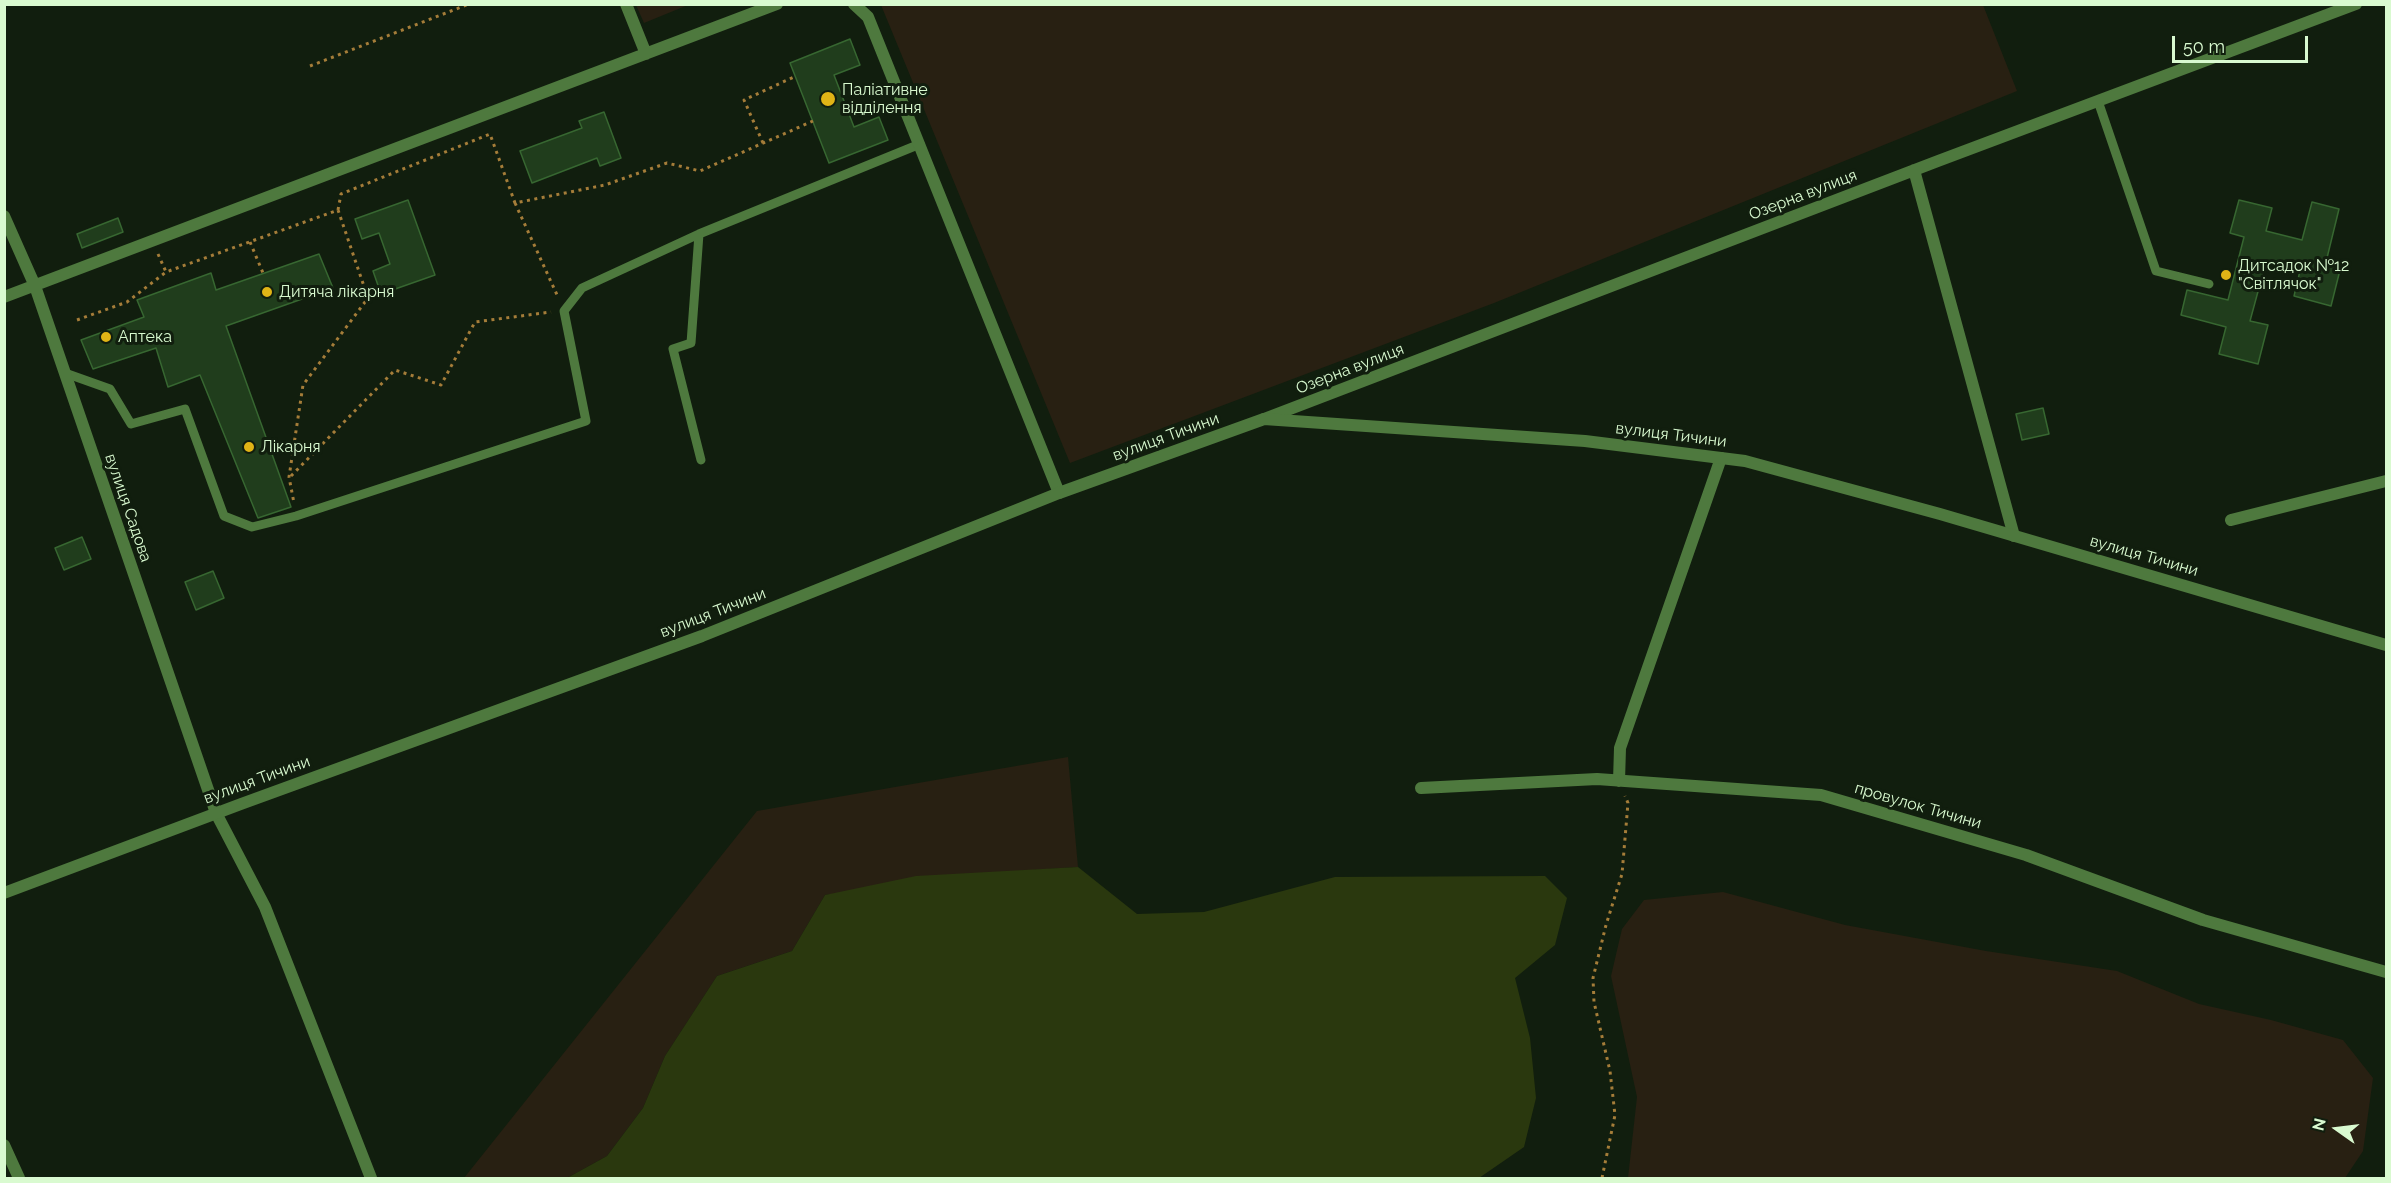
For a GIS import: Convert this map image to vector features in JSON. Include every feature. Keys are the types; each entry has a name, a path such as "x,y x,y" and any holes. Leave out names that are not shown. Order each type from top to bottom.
{"street":[{"path":"626,4 646,54"},
{"path":"4,297 777,4"},
{"path":"854,4 868,17 1059,493"},
{"name":"Озерна вулиця","path":"1264,419 1914,170 2356,4"},
{"path":"1914,170 2014,536"},
{"name":"вулиця Садова","path":"4,216 35,286 216,813 265,907 371,1179"},
{"name":"вулиця Тичини","path":"4,893 216,813 702,636 1059,493 1264,419 1586,441 1745,461 2014,536 2386,645"},
{"path":"1619,781 1620,748 1721,458"},
{"path":"2231,520 2386,481"},
{"name":"провулок Тичини","path":"1421,788 1597,779 1821,795 2026,855 2203,920 2386,972"},
{"path":"4,1145 19,1179"}],"lane":[{"path":"2098,101 2156,271 2209,284"},
{"path":"65,373 110,389 131,424 185,409 224,516 252,527 296,516 586,421 564,311 582,288 699,234 920,144"},
{"path":"699,234 691,343 673,349 701,460"}],"path":[{"path":"310,66 469,4"},
{"path":"763,142 744,100 796,76"},
{"path":"515,203 605,185 668,163 700,171 813,121"},
{"path":"290,477 395,370 441,385 475,322 564,311 515,203 489,134 341,194 338,210 368,298 303,385 290,477 296,516"},
{"path":"77,320 127,302 166,272 338,210"},
{"path":"152,241 166,272"},
{"path":"250,242 263,273"},
{"path":"1602,1179 1615,1115 1610,1071 1594,1002 1593,978 1606,924 1622,874 1628,803 1619,781"}],"shaded area":[{"path":"636,5 688,5 644,23"},
{"path":"881,5 1983,5 2017,91 1494,303 1070,463"},
{"path":"1068,757 1078,867 1003,872 825,895 792,951 717,976 665,1056 643,1108 607,1156 567,1178 464,1178 757,811"},
{"path":"1078,867 1137,914 1204,912 1335,877 1545,876 1567,898 1555,945 1515,978 1530,1038 1536,1098 1524,1147 1479,1178 567,1178 607,1156 643,1108 665,1056 717,976 792,951 825,895 916,876"},
{"path":"1723,892 1845,925 1986,951 2117,971 2199,1004 2271,1020 2343,1040 2373,1078 2363,1151 2345,1178 1628,1178 1637,1097 1611,976 1622,929 1644,900"}],"building":[{"path":"850,39 860,65 834,75 854,127 879,117 888,140 829,163 790,63"},
{"path":"604,112 621,158 600,166 597,158 532,183 520,151 582,128 579,121"},
{"path":"408,200 435,275 381,294 373,271 390,264 379,233 362,239 355,219"},
{"path":"2239,200 2272,208 2266,231 2302,240 2312,202 2339,209 2326,262 2341,266 2331,306 2294,296 2300,271 2266,262 2250,321 2268,325 2258,364 2219,354 2226,327 2181,315 2187,290 2228,300 2244,237 2230,233"},
{"path":"118,218 123,232 82,248 77,234"},
{"name":"Лікарня","path":"319,254 333,288 226,326 291,507 258,518 200,375 168,387 156,348 93,369 81,340 144,317 137,300 211,273 216,290"},
{"path":"2043,408 2049,434 2022,440 2016,414"},
{"path":"82,537 91,559 64,570 55,548"},
{"path":"213,571 224,598 196,610 185,582"}],"place":[{"name":"Паліативне відділення","path":"828,99"},
{"name":"Дитсадок №12 \"Світлячок\"","path":"2226,275"},
{"name":"Дитяча лікарня","path":"267,292"},
{"name":"Аптека","path":"106,337"},
{"name":"Лікарня","path":"249,447"}]}
